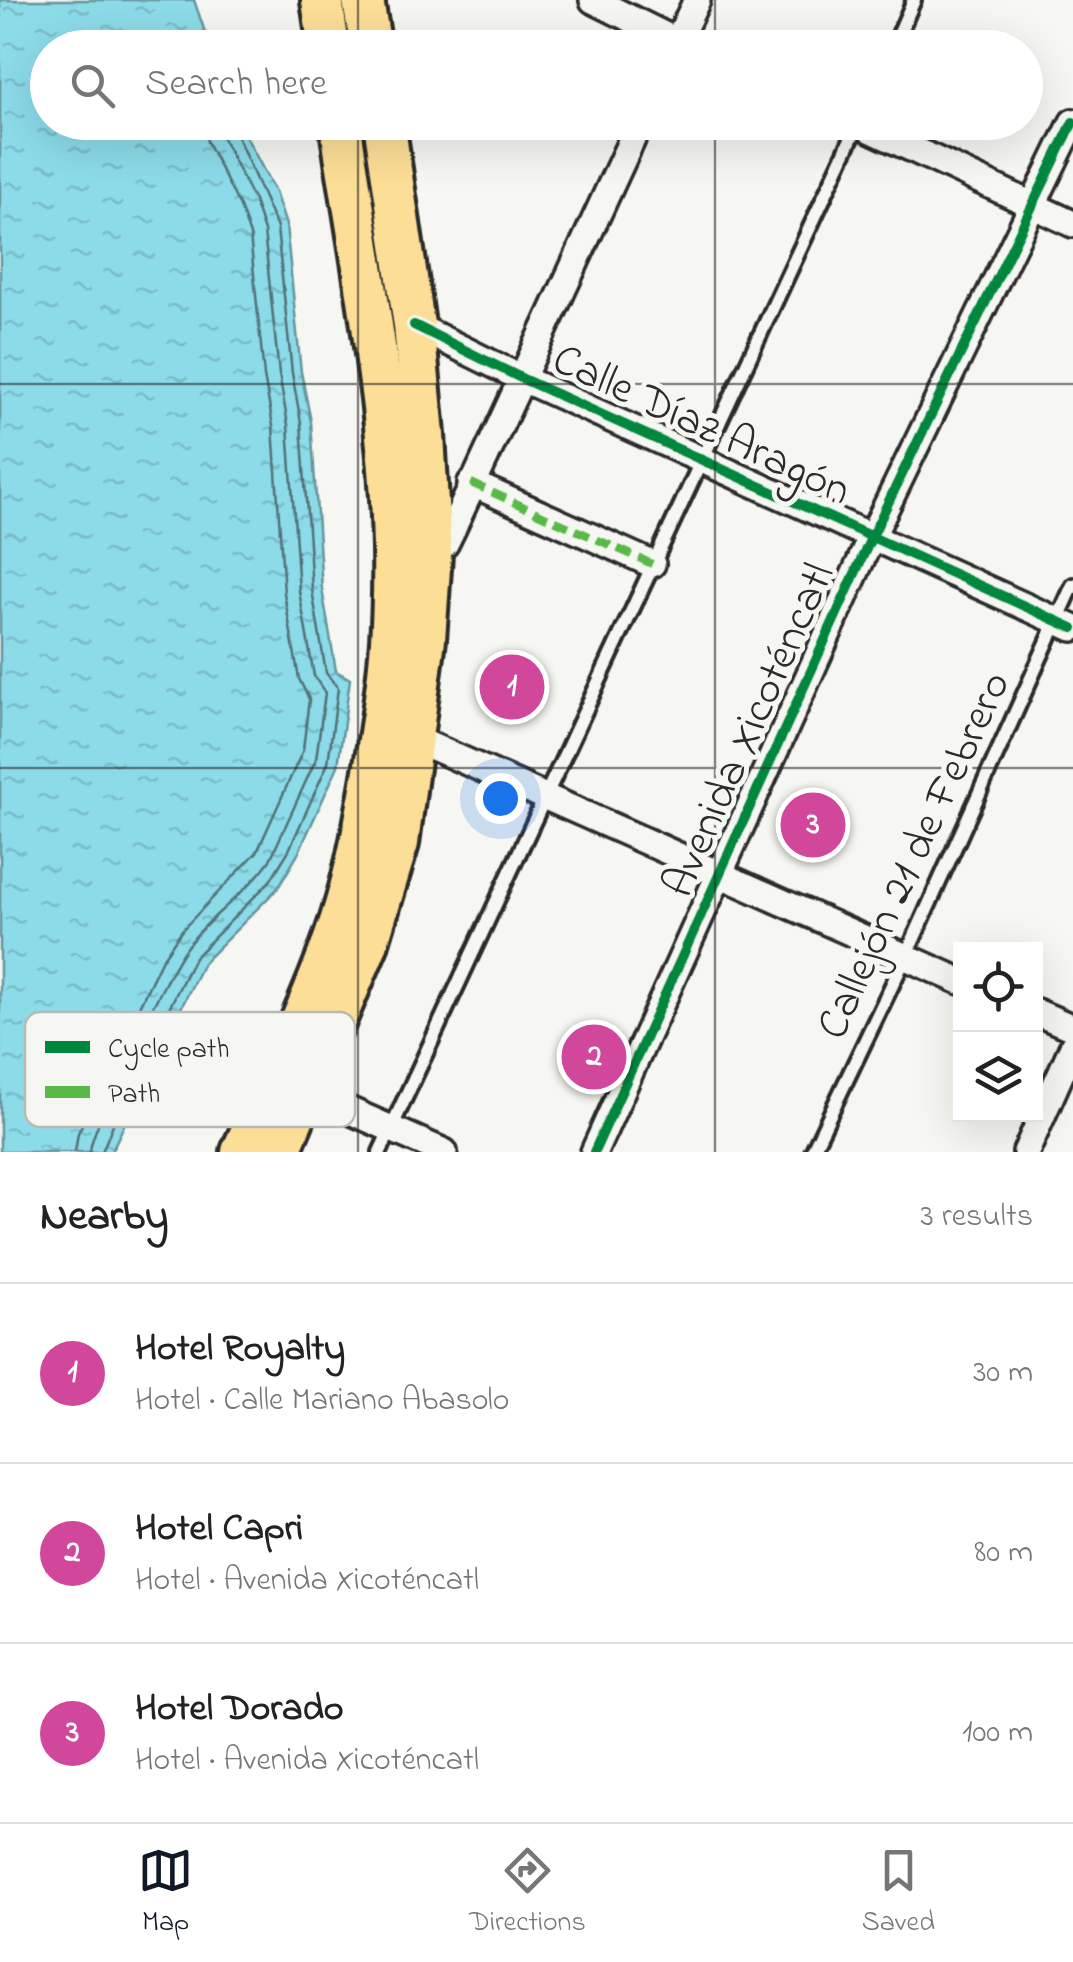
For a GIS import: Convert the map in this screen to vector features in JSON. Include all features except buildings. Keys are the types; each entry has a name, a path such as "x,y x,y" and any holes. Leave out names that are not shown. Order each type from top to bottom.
{"main road":[{"path":"322,0 326,30"},
{"path":"363,0 368,30"},
{"path":"303,1012 336,936 363,834 411,557 386,446 374,339 343,140"},
{"path":"339,1012 372,928 398,843 414,738 414,325 387,140"},
{"path":"242,1152 253,1127"},
{"path":"279,1152 291,1127"}],"street":[{"path":"593,0 650,30"},
{"path":"686,30 696,0"},
{"name":"Avenida Xicoténcatl","path":"594,1152 871,538 1073,122"},
{"path":"411,557 445,544 632,140"},
{"path":"893,140 1073,224"},
{"name":"Calle Díaz Aragón","path":"414,325 1065,625"},
{"path":"471,483 652,564"},
{"path":"414,738 953,978"},
{"path":"1043,1015 1073,1028"},
{"path":"1026,1152 1073,1046"},
{"path":"355,1112 444,1152"}],"lane":[{"path":"901,30 914,0"},
{"path":"380,1152 849,140"},
{"name":"Callejón 21 de Febrero","path":"812,1152 1065,625 1073,585"}],"water":[{"path":"0,0 194,0 204,30 30,30 30,140 248,140 275,192 286,225 301,372 311,422 322,589 336,671 350,679 338,766 278,888 203,963 179,1012 25,1012 25,1127 123,1127 111,1152 0,1152"}],"marked path":[{"path":"471,483 652,564"}],"cycle path":[{"path":"594,1152 871,538 1073,122"},
{"path":"414,325 523,379 1073,628"}],"place":[{"name":"Hotel Royalty","path":"512,687"},
{"name":"Hotel Dorado","path":"813,825"},
{"name":"Hotel Capri","path":"594,1057"}]}
